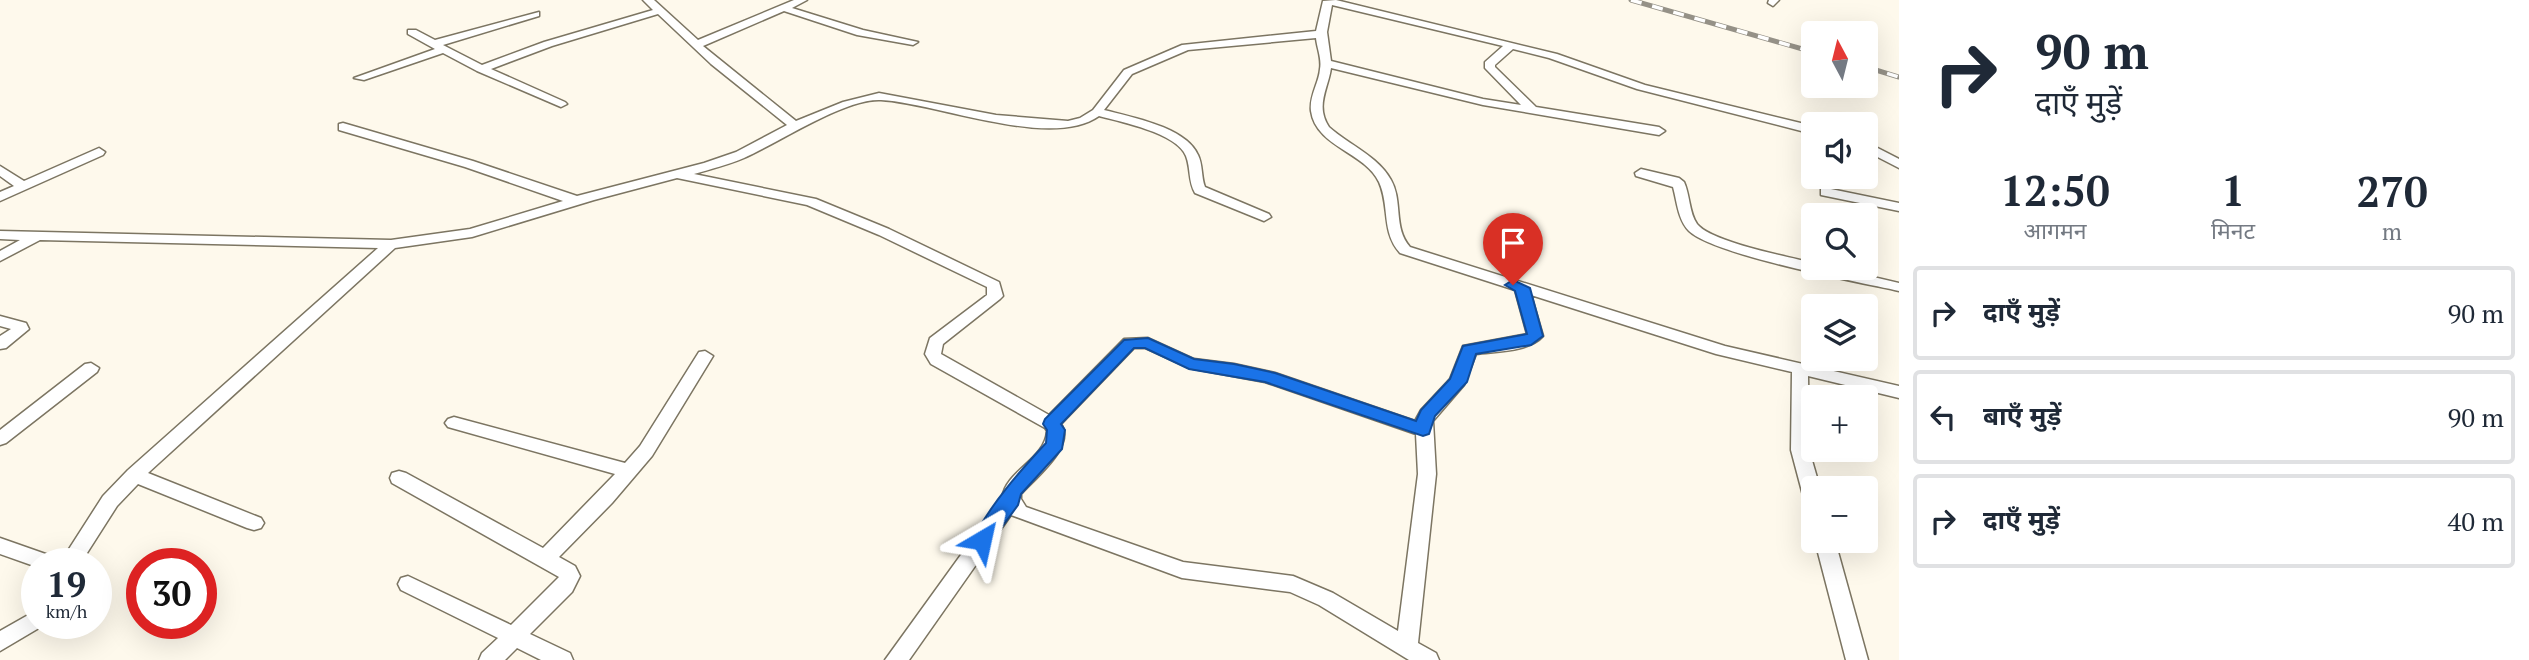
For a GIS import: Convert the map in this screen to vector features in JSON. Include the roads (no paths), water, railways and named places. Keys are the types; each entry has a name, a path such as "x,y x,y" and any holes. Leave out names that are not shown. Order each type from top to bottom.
{"street":[{"path":"648,0 696,45 795,126"},
{"path":"696,45 802,0"},
{"path":"1801,127 1654,91 1562,59 1511,45 1328,1 1321,34 1326,63 1316,107 1318,118 1331,135 1372,164 1383,177 1390,194 1400,247 1409,253 1713,347 1899,392"},
{"path":"783,8 861,33 913,42"},
{"path":"481,69 548,44 659,11"},
{"path":"360,78 439,46 536,14"},
{"path":"412,32 481,69 561,104"},
{"path":"0,235 391,244 472,233 740,155 795,126 847,104 879,96 996,119 1051,125 1084,121 1097,111 1128,72 1186,47 1321,34"},
{"path":"1511,45 1489,64 1490,68 1533,110"},
{"path":"1326,63 1473,100 1658,131"},
{"path":"1097,111 1143,125 1186,146 1193,156 1194,182 1200,190 1264,217"},
{"path":"343,127 469,164 577,201"},
{"path":"0,197 99,152"},
{"path":"1878,153 1899,164"},
{"path":"0,170 23,186"},
{"path":"1640,173 1674,181 1679,185 1691,226 1699,234 1801,264"},
{"path":"677,174 811,202 990,282 996,290 995,296 936,342 933,354 937,360 1051,424 1056,430 1055,444 1012,492 1011,500 896,660"},
{"path":"1826,192 1899,207"},
{"path":"0,257 37,236"},
{"path":"79,548 110,501 135,475 216,399 391,244"},
{"path":"1870,280 1899,287"},
{"path":"1406,647 1427,474 1423,430 1427,414 1458,382 1469,350 1525,341 1535,336 1522,288"},
{"path":"0,321 20,326 21,329 0,344"},
{"path":"1051,424 1129,343 1138,341 1189,363 1260,374 1423,430"},
{"path":"545,559 646,451 705,356"},
{"path":"0,439 91,368"},
{"path":"1800,370 1800,450 1807,476"},
{"path":"454,423 630,471"},
{"path":"135,475 254,523"},
{"path":"399,478 568,572 568,581 490,660"},
{"path":"1011,500 1019,512 1026,516 1056,524 1182,570 1293,584 1326,600 1428,660"},
{"path":"0,546 21,554"},
{"path":"1828,553 1857,660"},
{"path":"408,584 562,660"},
{"path":"0,642 21,629"}],"railway":[{"path":"1631,0 1801,49"},
{"path":"1878,71 1899,77"}]}
